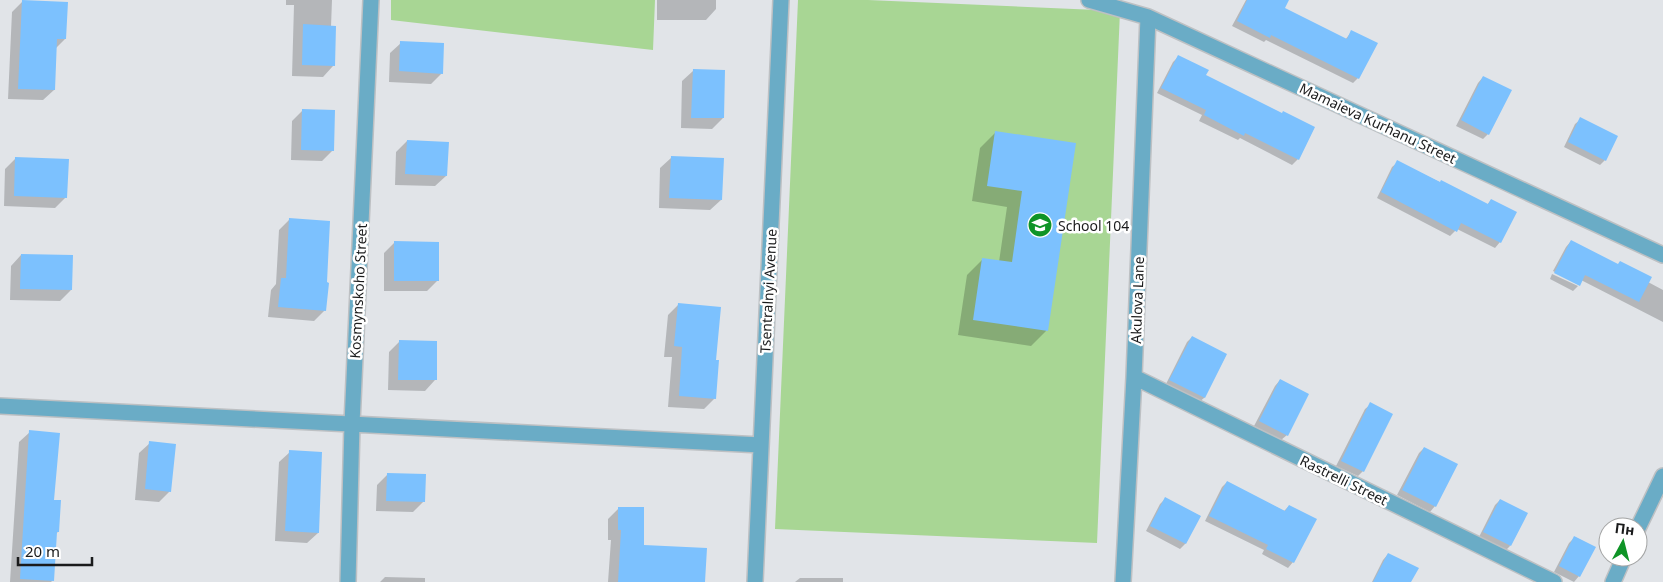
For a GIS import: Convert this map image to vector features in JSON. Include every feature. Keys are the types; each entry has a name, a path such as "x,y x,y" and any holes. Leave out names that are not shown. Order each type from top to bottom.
{"street":[{"name":"Kosmynskoho Street","path":"348,582 352,424 371,0"},
{"name":"Tsentralnyi Avenue","path":"755,582 781,0"},
{"name":"Mamaieva Kurhanu Street","path":"1089,0 1148,17 1663,255"},
{"name":"Akulova Lane","path":"1123,582 1134,377 1148,17"},
{"name":"Rastrelli Street","path":"1134,377 1554,582"},
{"path":"0,406 761,445"},
{"path":"1643,517 1663,476"},
{"path":"1613,582 1620,567"}],"green space":[{"path":"391,0 655,0 653,50 391,20"},
{"path":"798,0 868,0 1120,11 1097,543 775,529"}],"building":[{"path":"22,0 68,2 66,39 57,39 55,90 18,89"},
{"path":"1247,0 1289,0 1285,8 1347,39 1351,30 1378,43 1359,79 1271,35 1270,38 1237,21"},
{"path":"303,24 336,26 335,66 302,65"},
{"path":"400,41 444,43 443,74 399,71"},
{"path":"1178,55 1209,70 1206,75 1282,113 1283,111 1315,127 1299,160 1245,133 1244,136 1204,115 1206,110 1161,88"},
{"path":"693,69 725,70 724,118 691,118"},
{"path":"1483,76 1512,90 1489,135 1461,120"},
{"path":"302,109 335,110 334,151 301,150"},
{"path":"1580,117 1618,136 1606,161 1568,142"},
{"name":"School 104","path":"995,131 1076,143 1048,331 973,320 982,258 1012,262 1022,191 987,186"},
{"path":"407,140 449,142 447,176 405,174"},
{"path":"671,156 724,158 722,200 669,198"},
{"path":"15,157 69,159 67,198 14,196"},
{"path":"1397,160 1488,204 1491,199 1517,212 1501,243 1461,223 1457,232 1381,192"},
{"path":"289,218 330,221 327,282 329,283 326,311 278,307 281,278 286,278"},
{"path":"1571,240 1618,264 1620,261 1652,277 1639,302 1585,275 1580,286 1554,273"},
{"path":"394,241 439,242 439,281 394,281"},
{"path":"21,254 73,255 72,290 20,289"},
{"path":"678,303 721,307 716,360 719,360 716,399 679,396 682,347 674,346"},
{"path":"1192,336 1227,354 1205,398 1169,380"},
{"path":"399,340 437,341 437,380 398,380"},
{"path":"1280,379 1309,394 1288,436 1259,421"},
{"path":"1370,402 1393,414 1364,472 1341,461"},
{"path":"29,430 60,433 54,500 61,500 54,581 20,579"},
{"path":"149,441 176,444 171,492 145,489"},
{"path":"1424,447 1458,464 1436,507 1402,490"},
{"path":"289,450 322,452 319,533 285,531"},
{"path":"387,473 426,474 425,502 386,501"},
{"path":"1227,481 1285,511 1289,505 1317,519 1294,563 1266,549 1268,545 1209,516"},
{"path":"1165,497 1201,516 1186,544 1150,526"},
{"path":"1500,499 1528,513 1511,546 1483,532"},
{"path":"618,507 644,507 644,545 707,548 705,582 618,582 621,530 618,530"},
{"path":"1574,536 1596,547 1580,577 1559,566"},
{"path":"1388,553 1419,568 1411,582 1373,582"}],"place":[{"name":"School 104","path":"1040,225"}]}
